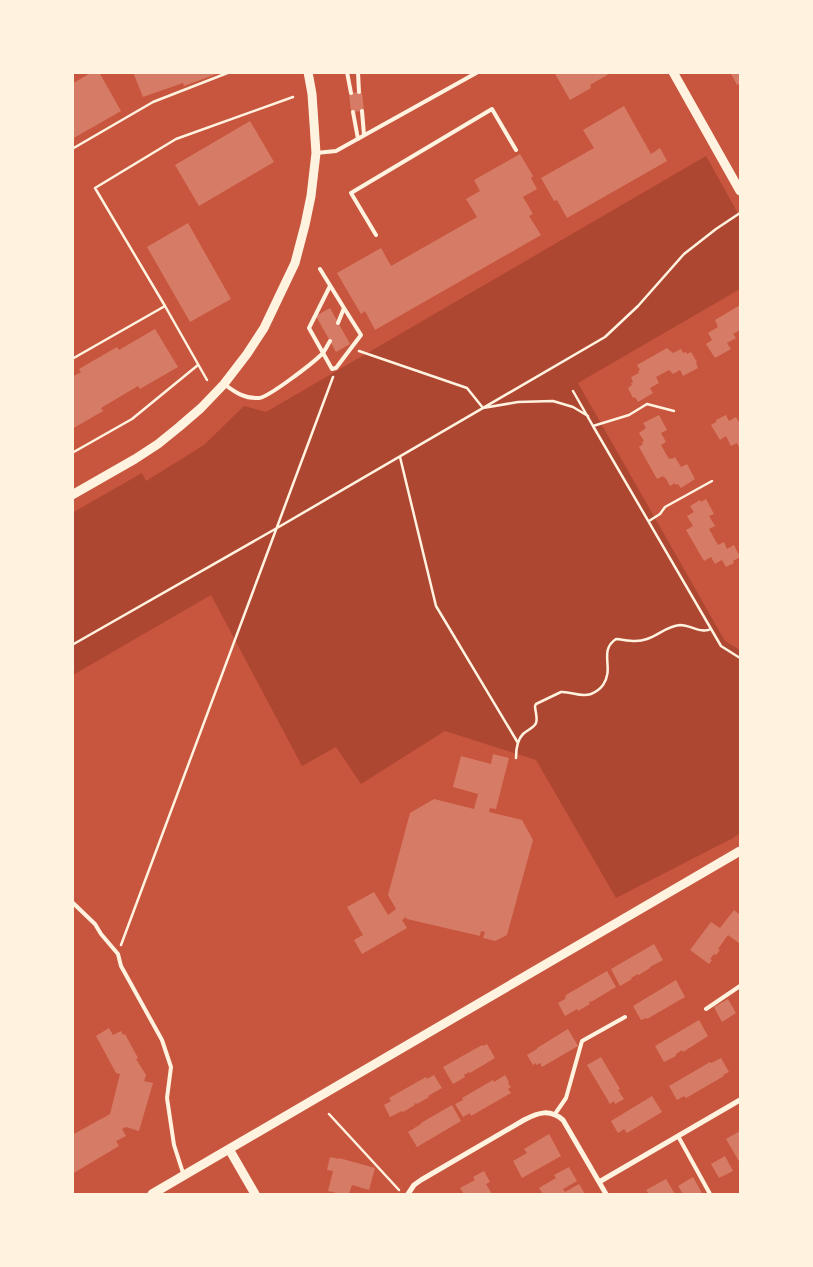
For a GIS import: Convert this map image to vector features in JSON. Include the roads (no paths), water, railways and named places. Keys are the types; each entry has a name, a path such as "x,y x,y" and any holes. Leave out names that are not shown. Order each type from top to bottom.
{"street":[{"path":"72,495 158,444 201,408 224,384 264,328 295,264 309,206 316,153 312,94 308,72"},
{"path":"673,72 740,191"},
{"path":"152,1194 740,851"},
{"path":"599,1182 740,1100"},
{"path":"408,1194 414,1185 421,1180 524,1120 538,1114 555,1114 563,1120 606,1194"},
{"path":"229,1149 255,1194"}],"lane":[{"path":"347,72 351,93"},
{"path":"358,72 359,92"},
{"path":"316,153 336,151 478,72"},
{"path":"376,235 351,193 492,110 516,150"},
{"path":"362,111 364,135"},
{"path":"353,112 358,139"},
{"path":"320,269 361,335 336,368 332,369 308,328 330,286"},
{"path":"338,323 344,308"},
{"path":"224,384 242,396 262,398 276,390 323,353 330,341"},
{"path":"72,902 95,924 118,954 121,966 162,1040 171,1067 167,1098 174,1145 184,1176"},
{"path":"706,1009 740,986"},
{"path":"555,1114 566,1098 582,1042 625,1016"},
{"path":"678,1136 710,1194"}]}
